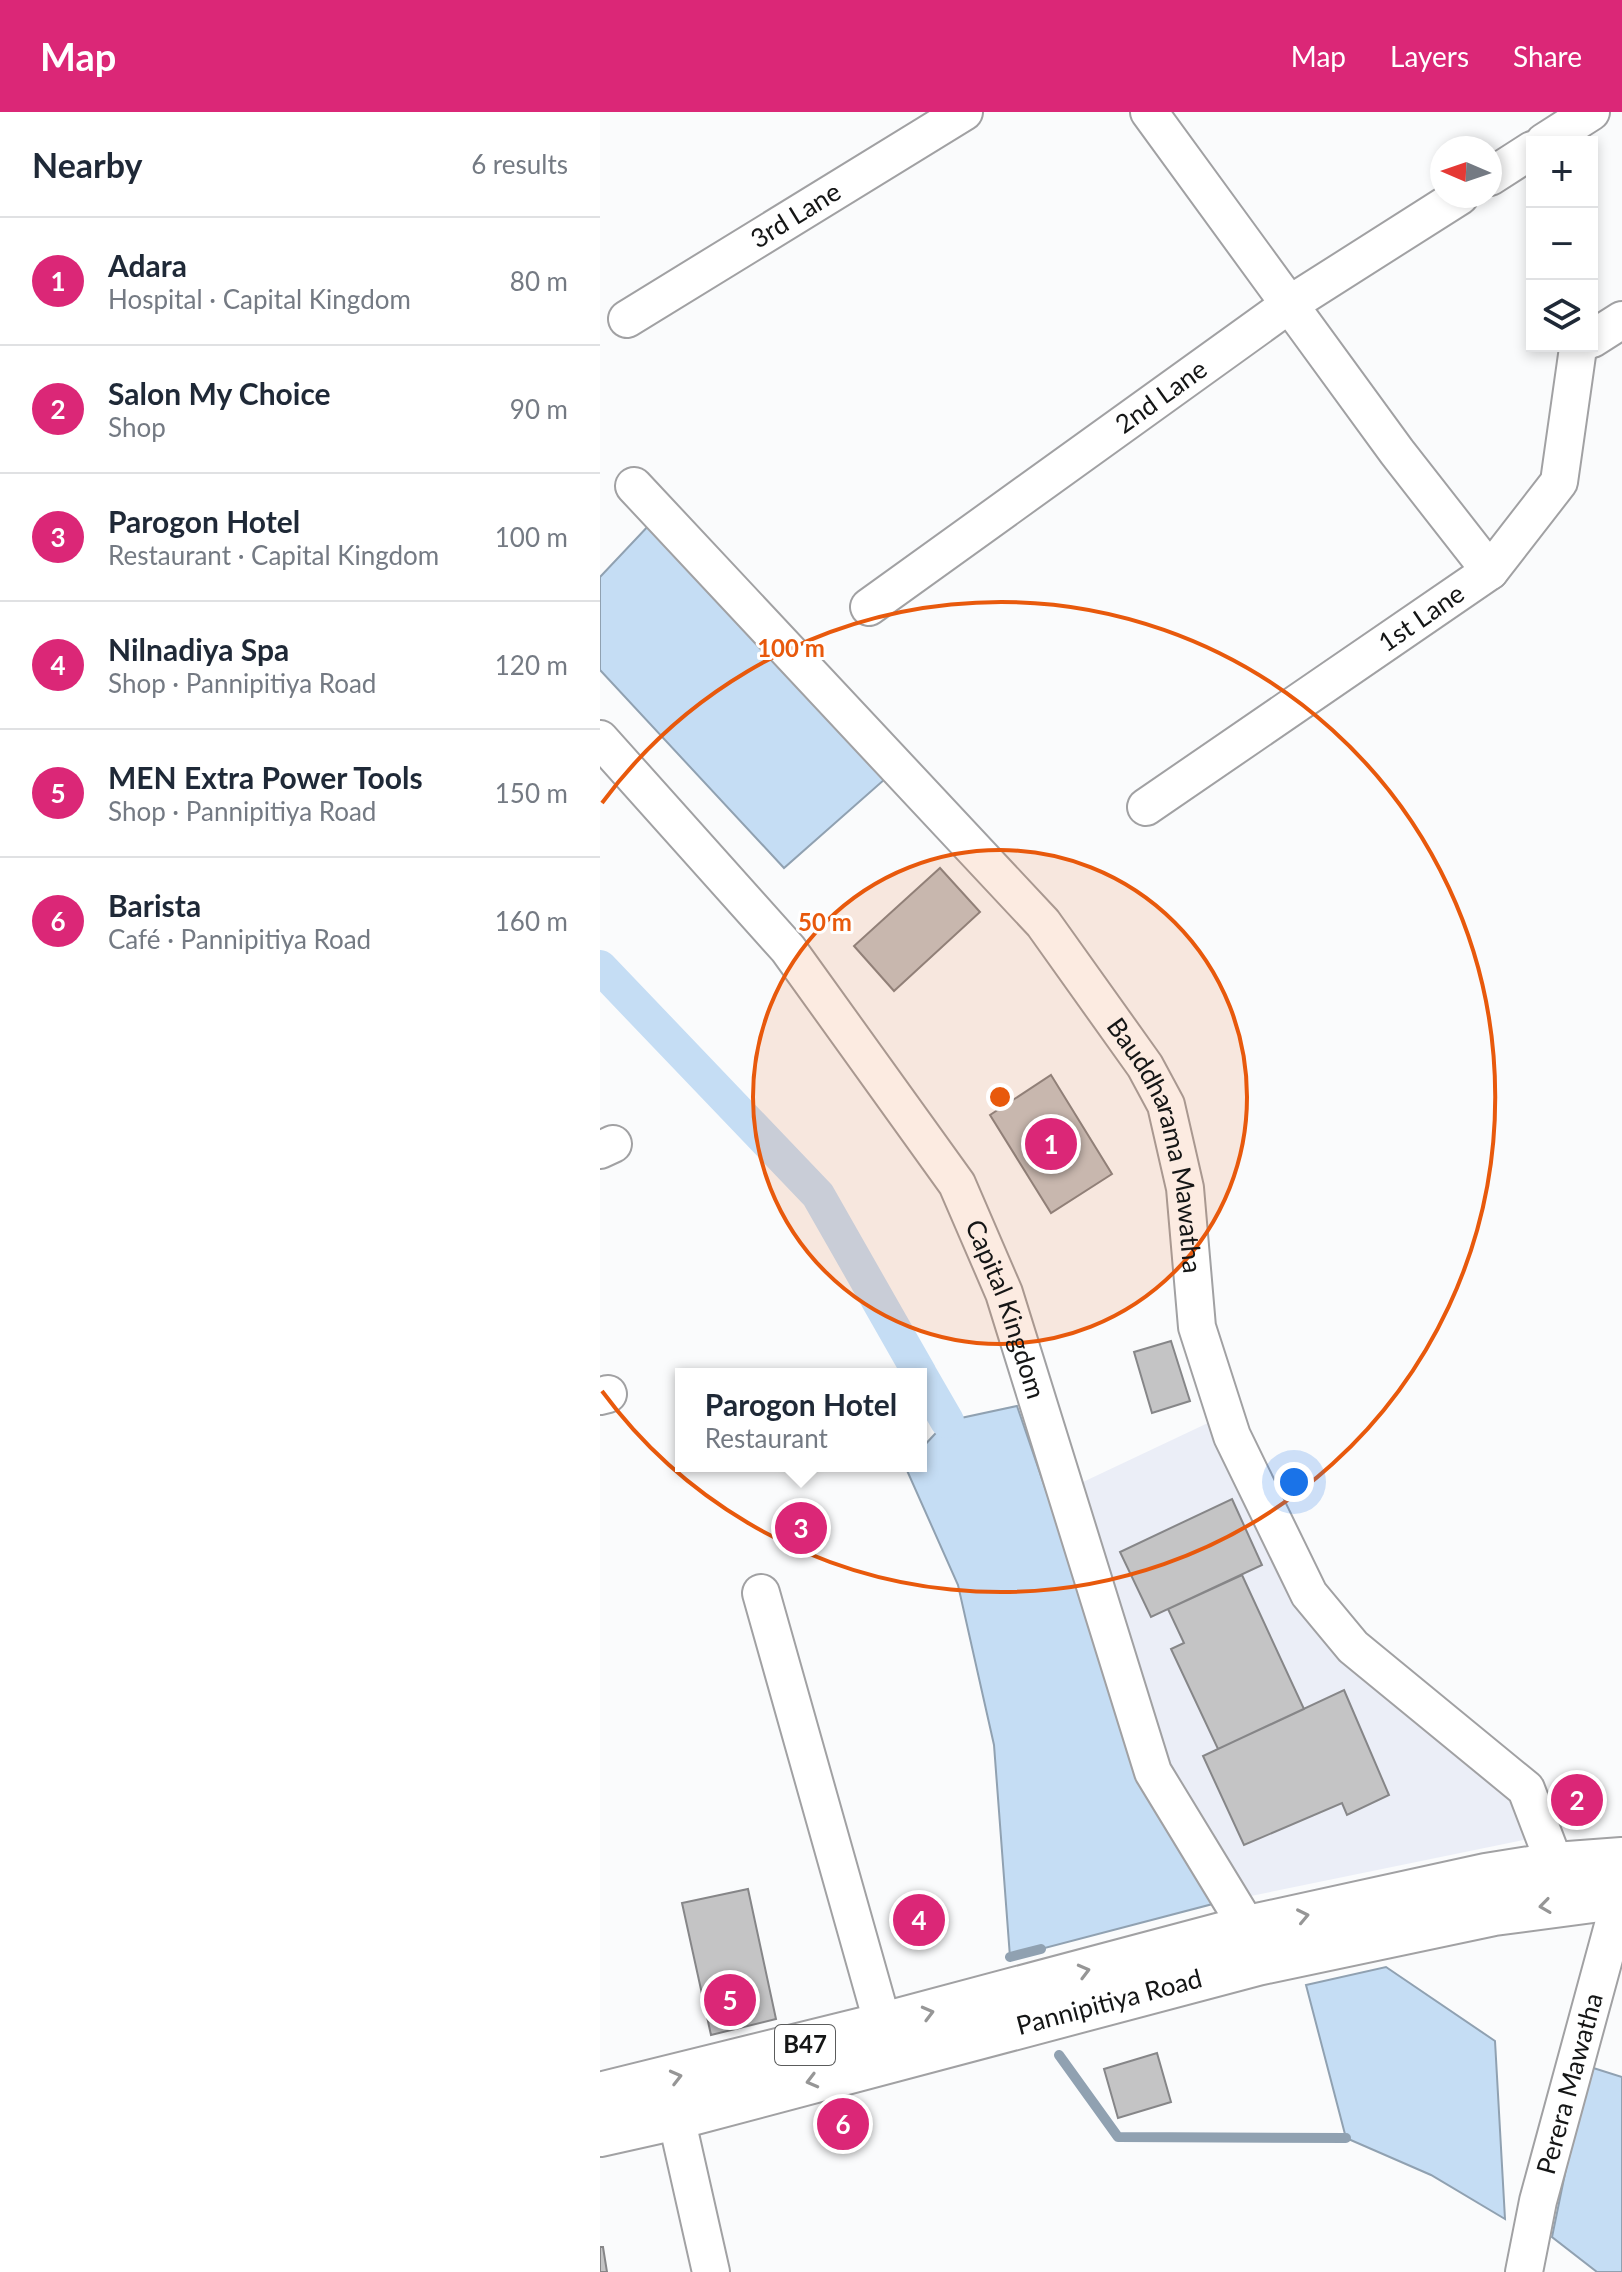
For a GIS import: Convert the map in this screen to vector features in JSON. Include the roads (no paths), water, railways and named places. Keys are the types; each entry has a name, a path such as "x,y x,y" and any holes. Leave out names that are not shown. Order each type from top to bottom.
{"main road":[{"name":"Pannipitiya Road","path":"600,2134 676,2117 1486,1876 1555,1865 1622,1860"},
{"name":"Pannipitiya Road","path":"600,2095 883,2025 1252,1946 1622,1896"}],"street":[{"name":"3rd Lane","path":"627,319 964,112"},
{"path":"1149,112 1397,452 1490,571"},
{"path":"1553,136 1591,112"},
{"path":"1502,169 1526,154"},
{"name":"2nd Lane","path":"869,607 1290,304 1441,208"},
{"path":"1598,335 1622,320"},
{"name":"1st Lane","path":"1146,807 1490,571 1559,482 1577,352"},
{"name":"Bauddharama Mawatha","path":"634,486 1043,923 1145,1066 1166,1105 1185,1188 1197,1327 1232,1436 1309,1594 1353,1647 1526,1789 1555,1865"},
{"name":"Capital Kingdom","path":"600,739 788,949 957,1184 1004,1293 1153,1772 1252,1946"},
{"path":"761,1593 883,2025"},
{"name":"Perera Mawatha","path":"1524,2272 1538,2201 1622,1896"},
{"path":"676,2117 711,2272"}],"water":[{"path":"651,523 885,779 784,868 600,670 600,577"},
{"path":"1017,1406 1139,1762 1224,1901 1010,1957 994,1745 958,1585 908,1472 927,1472 927,1443 947,1421"},
{"path":"1386,1967 1495,2041 1505,2219 1431,2175 1346,2138 1306,1985"},
{"path":"1587,2066 1622,2077 1622,2272 1597,2272 1552,2237"}],"waterway":[{"path":"600,967 818,1195 917,1368"},
{"path":"927,1386 947,1421"},
{"path":"1010,1957 1041,1949"},
{"path":"1059,2055 1118,2137 1346,2138"}],"place":[{"name":"Adara","path":"1051,1144"},
{"name":"Parogon Hotel","path":"801,1528"},
{"name":"Salon My Choice","path":"1577,1800"},
{"name":"Nilnadiya Spa","path":"919,1920"},
{"name":"MEN Extra Power Tools","path":"730,2000"},
{"name":"Barista","path":"843,2124"}]}
